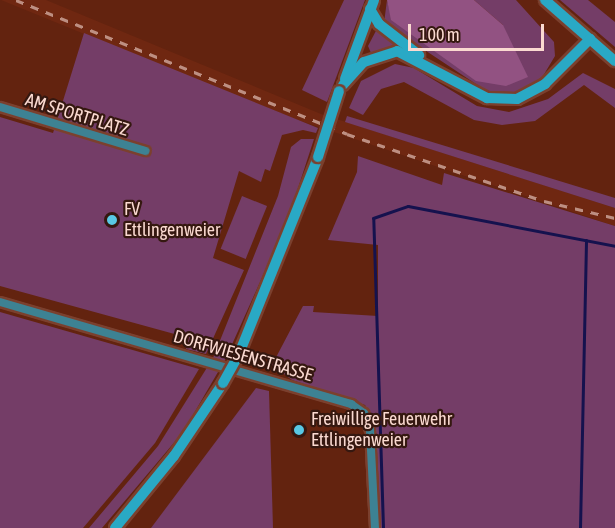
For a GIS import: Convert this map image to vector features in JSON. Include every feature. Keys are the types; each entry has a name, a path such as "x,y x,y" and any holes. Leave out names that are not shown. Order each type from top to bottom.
{"main road":[{"path":"545,0 615,61"},
{"path":"372,4 379,24 426,63 462,87 508,101 545,84 590,39"},
{"path":"115,528 174,456 223,383 239,354 318,157 372,4"},
{"path":"341,88 364,62 388,52 426,63"}],"street":[{"name":"AM SPORTPLATZ","path":"0,107 146,151"},
{"name":"DORFWIESENSTRASSE","path":"0,302 351,404 364,413 370,430 375,528"}],"shaded area":[{"path":"1,0 46,0 321,114 615,208 615,226 283,115"},
{"path":"344,0 365,0 327,102 302,90"},
{"path":"387,0 392,20 503,25 474,0 516,0 554,42 555,56 540,81 511,95 491,94 384,23"},
{"path":"387,0 474,0 503,25 528,77 506,86 476,81 391,20"},
{"path":"560,0 588,0 615,22 615,47"},
{"path":"378,27 407,47 371,53 368,46"},
{"name":"FV Ettlingenweier","path":"84,33 318,128 316,133 303,130 282,135 270,171 265,169 261,182 239,171 213,258 244,270 206,354 186,349 189,338 0,286 0,117 53,133"},
{"path":"395,64 414,68 477,106 509,112 548,99 583,73 615,89 615,108 584,85 535,121 502,125 474,120 404,82 381,89 363,115 349,108 361,81"},
{"path":"347,116 615,198 615,208 345,122"},
{"path":"301,139 314,139 287,222 225,360 183,432 102,528 89,528 158,446 213,358 278,196 291,147"},
{"path":"358,156 442,185 444,173 615,226 615,528 380,528 374,421 365,405 292,380 272,365 303,306 314,306 313,312 378,316 378,245 328,240 357,172"},
{"path":"242,196 267,206 246,259 221,249"},
{"path":"0,312 199,369 155,443 83,528 0,528"},
{"path":"256,388 269,391 273,528 151,528"}],"waterway":[{"path":"383,528 373,218 408,206 615,246"},
{"path":"580,528 586,240"}],"railway":[{"path":"16,0 347,134 544,201 615,218"}],"place":[{"name":"FV Ettlingenweier","path":"112,220"},
{"name":"Freiwillige Feuerwehr Ettlingenweier","path":"299,430"}]}
